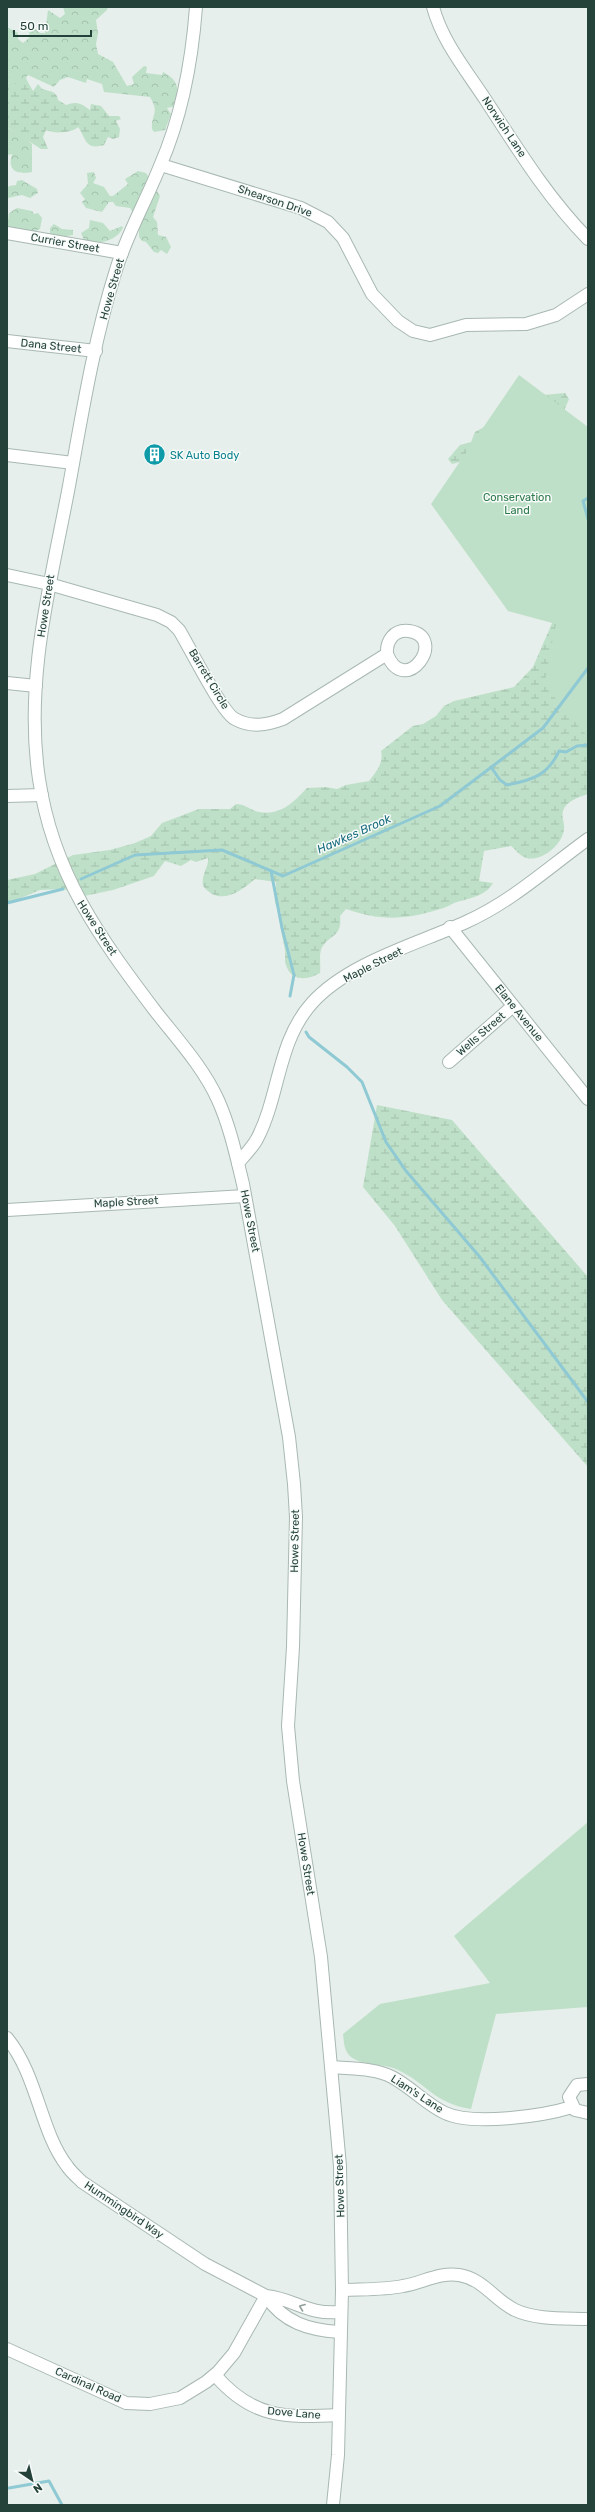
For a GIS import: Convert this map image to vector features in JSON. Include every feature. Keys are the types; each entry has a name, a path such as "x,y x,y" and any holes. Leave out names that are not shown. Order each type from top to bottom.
{"street":[{"name":"Howe Street","path":"196,7 193,44 187,78 161,165 116,269 96,351 72,463 49,584 36,686 36,740 42,795 55,846 78,900 108,947 206,1078 217,1098 234,1144 245,1196 289,1437 294,1484 293,1647 288,1726 293,1781 321,1957 340,2166 342,2290 340,2312 338,2455 333,2505"},
{"name":"Norwich Lane","path":"433,7 436,18 453,51 534,174 558,206 588,239"},
{"name":"Shearson Drive","path":"161,165 301,208 321,217 334,227 343,238 368,288 378,301 405,327 418,333 430,334 466,325 526,324 556,315 588,294"},
{"name":"Currier Street","path":"7,233 122,253"},
{"name":"Dana Street","path":"7,341 96,351"},
{"path":"7,455 72,463"},
{"name":"Barrett Circle","path":"7,575 49,584 157,616 171,622 179,630 214,693 233,719 247,724 267,725 283,719 387,654"},
{"path":"7,683 36,686"},
{"path":"7,796 42,795"},
{"name":"Maple Street","path":"238,1163 256,1141 268,1114 284,1050 296,1026 312,1004 330,987 363,967 450,927 466,922 509,898 588,839"},
{"name":"Elane Avenue","path":"450,927 588,1099"},
{"name":"Wells Street","path":"449,1062 513,1006"},
{"name":"Maple Street","path":"7,1210 245,1196"},
{"name":"Hummingbird Way","path":"7,2038 17,2050 59,2152 67,2166 82,2182 205,2264 266,2296 277,2309 302,2326 309,2329 340,2332"},
{"name":"Liam's Lane","path":"332,2067 375,2072 390,2076 446,2113 477,2119 551,2114 572,2107"},
{"path":"588,2084 582,2083 573,2088 569,2097 572,2107 579,2112 588,2112"},
{"path":"342,2290 404,2286 435,2276 458,2275 479,2282 507,2306 524,2313 588,2319"},
{"name":"Hummingbird Way","path":"266,2296 281,2297 301,2308 322,2313 340,2312"},
{"name":"Cardinal Road","path":"7,2349 126,2403 150,2404 180,2398 215,2375 234,2353 266,2296"},
{"name":"Dove Lane","path":"215,2375 238,2399 265,2412 338,2416"}],"green space":[{"path":"63,7 108,7 107,10 96,20 98,33 96,44 98,54 113,62 127,86 134,84 132,77 144,66 147,67 146,73 162,75 163,72 172,78 177,86 177,100 176,106 167,108 171,114 165,130 154,132 152,129 155,111 150,97 104,92 102,84 87,79 86,83 68,77 60,80 54,87 28,75 26,78 29,84 9,84 7,81 7,27 18,33 18,39 23,43 30,37 29,32 35,29 40,33 45,33 48,10 60,18 65,14"},
{"path":"7,81 9,84 29,84 33,91 38,84 42,89 53,92 57,96 58,100 66,105 78,103 90,110 91,104 101,106 109,116 119,116 121,119 116,121 120,129 119,137 113,139 108,137 104,145 93,146 86,142 78,127 72,131 63,132 46,130 43,137 48,149 41,149 7,127"},
{"path":"7,127 32,144 32,172 22,173 12,168 12,154 7,155"},
{"path":"138,171 146,173 160,196 153,217 157,222 158,235 166,237 171,247 167,254 161,250 158,253 154,252 146,242 142,241 139,237 139,221 130,208 116,206 113,202 109,202 102,212 86,208 82,202 85,199 80,193 88,184 87,173 94,172 96,178 93,183 104,187 110,196 113,196 128,184 125,179"},
{"path":"22,180 37,189 38,193 30,198 22,195 8,198 7,189 9,186 16,185 17,181"},
{"path":"17,208 32,211 34,214 38,213 42,218 40,229 33,232 7,230 9,213"},
{"path":"90,220 103,223 110,231 122,226 123,228 120,233 106,241 95,242 84,240 81,233 89,228"},
{"path":"54,224 62,229 73,230 73,235 67,236 63,239 50,237 50,228"},
{"name":"Conservation Land","path":"519,375 588,427 588,737 544,685 556,624 508,611 431,504"},
{"path":"565,393 569,399 564,411 588,431 588,794 573,800 567,805 563,811 563,835 549,852 535,858 528,858 522,856 511,846 484,851 479,881 493,883 490,887 482,894 427,913 393,918 370,916 346,909 340,916 339,929 337,933 323,945 320,955 320,973 306,978 296,977 288,971 285,963 285,950 280,926 281,912 275,902 276,882 255,879 236,893 222,896 216,895 209,892 203,886 203,878 208,858 196,862 191,860 181,866 165,861 154,876 113,890 84,896 63,889 40,890 7,904 7,880 35,874 73,855 110,850 135,843 151,836 162,823 199,809 230,809 236,804 259,812 274,812 292,803 307,788 326,787 337,789 346,785 369,781 377,771 382,755 381,751 413,726 423,724 436,716 444,706 454,701 514,687 533,667 559,607 464,461 452,464 448,459 460,445 471,442 475,432 543,395"},
{"path":"377,1105 452,1120 588,1277 588,1467 442,1300 395,1226 363,1187"},
{"path":"588,1822 588,2007 496,2014 471,2109 458,2106 439,2098 417,2081 398,2070 386,2066 361,2062 349,2055 345,2047 343,2034 380,2004 490,1983 454,1936"}],"waterway":[{"name":"Hawkes Brook","path":"588,498 583,501 588,519"},
{"name":"Hawkes Brook","path":"81,879 135,855 222,850 283,876 440,806 543,728 588,668"},
{"path":"491,767 500,780 507,785 525,781 545,771 555,759 559,751 566,752 577,746 588,745"},
{"path":"271,871 282,928 294,975 290,996"},
{"name":"Hawkes Brook","path":"7,903 63,889"},
{"path":"306,1032 309,1037 347,1067 362,1082 386,1142 406,1171 479,1256 588,1402"},
{"path":"9,2488 49,2481 62,2505"}],"place":[{"name":"SK Auto Body","path":"155,455"}]}
